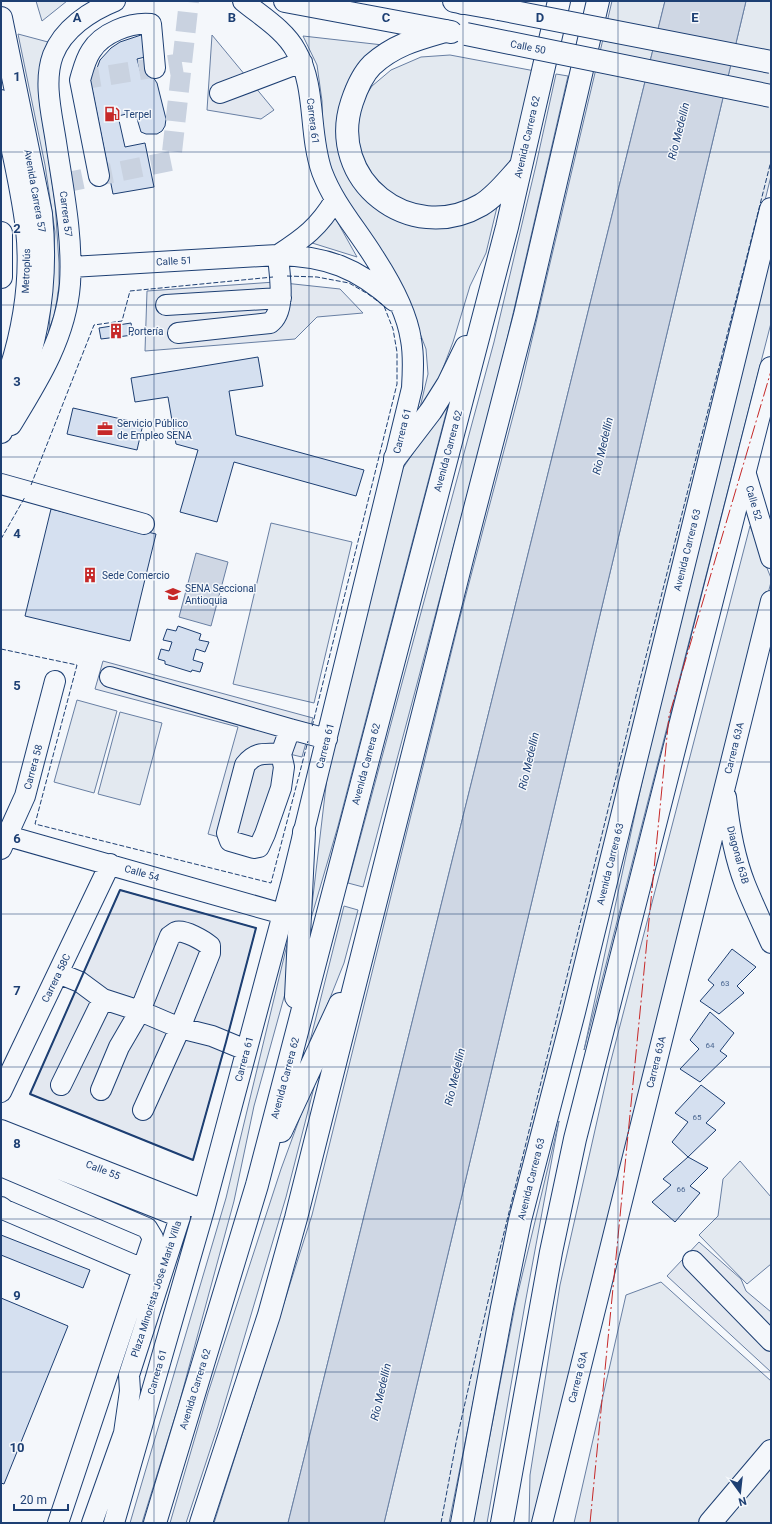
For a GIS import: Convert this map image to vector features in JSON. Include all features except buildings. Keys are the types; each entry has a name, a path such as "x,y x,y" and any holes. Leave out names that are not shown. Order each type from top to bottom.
{"main road":[{"name":"Calle 50","path":"285,1 455,33 771,96"},
{"name":"Avenida Carrera 62","path":"155,1523 257,1185 487,303 521,166 559,1"},
{"path":"201,1523 283,1266 525,315 598,1"},
{"path":"459,2 771,62"},
{"name":"Avenida Carrera 57","path":"1,18 41,214 44,242 44,267 36,333 17,393 1,432"},
{"path":"455,33 410,41 390,52 371,66 355,90 347,115 347,139 354,166 368,187 387,203 407,214 433,218 460,214 482,205 502,188 521,166"},
{"name":"Avenida Carrera 63","path":"462,1523 520,1220 574,1012 771,209"},
{"path":"1,233 1,277"},
{"path":"395,458 431,410 448,384 487,303"},
{"path":"502,1523 551,1252 575,1139 771,368"},
{"path":"294,1041 304,832"},
{"path":"257,1185 362,954"},
{"path":"574,1012 575,1139"},
{"path":"710,1523 771,1451"},
{"path":"510,1483 512,1523"}],"street":[{"name":"Carrera 57","path":"1,443 43,373 52,354 67,303 71,268 68,216 48,89 53,54 71,28 91,13 115,1"},
{"name":"Carrera 61","path":"114,1523 135,1417 164,1350 204,1210 283,914 412,388 414,364 411,338 402,309 389,281 334,200 322,170 314,128 309,84 302,62 296,49 286,37 243,1"},
{"path":"99,176 80,80 84,65 91,50 103,39 130,25 143,23 151,24 155,68"},
{"path":"220,93 302,62"},
{"name":"Metroplús","path":"1,100 20,194 26,229 27,248 26,283 22,316 10,370 1,393"},
{"path":"52,110 84,104"},
{"name":"Metroplús","path":"1,149 14,214 16,242 16,286 13,315 1,361"},
{"path":"178,333 270,323 277,316 281,298 278,255 302,239 316,227 334,200"},
{"name":"Calle 51","path":"71,268 278,255 300,256 322,259 340,265 364,277 379,288 402,309"},
{"path":"166,305 281,298"},
{"name":"Calle 52","path":"745,471 771,558"},
{"path":"1,484 144,524"},
{"name":"Carrera 63A","path":"542,1523 771,601"},
{"path":"110,677 327,739"},
{"name":"Carrera 58","path":"3,839 25,796 55,681"},
{"path":"281,754 290,729"},
{"name":"Diagonal 63B","path":"725,786 733,841 739,866 745,884 771,943"},
{"name":"Calle 54","path":"3,839 110,864 283,914"},
{"name":"Carrera 58C","path":"1,1092 110,864"},
{"path":"101,1090 119,1047 140,1011 170,936 177,932 183,932 203,941 210,946 210,953 180,1028 143,1110"},
{"path":"58,973 80,982 103,999 140,1011 180,1028 212,1036 246,1050"},
{"path":"61,1085 103,999"},
{"name":"Calle 55","path":"1,1130 204,1210"},
{"name":"Plaza Minorista Jose Maria Villa","path":"1,1146 180,1217 129,1375 130,1391 135,1417 124,1432 92,1523"},
{"path":"1,1166 147,1228 152,1238 146,1261 58,1523"},
{"path":"1,1207 5,1210 146,1261 167,1260 188,1266"},
{"path":"693,1261 771,1341"},
{"path":"121,1335 164,1350"},
{"path":"96,1408 135,1417"}],"shaded area":[{"path":"36,1 67,1 42,21"},
{"path":"612,1 665,1 288,1523 214,1523 312,1215 459,621 521,386"},
{"path":"746,1 771,1 771,176 474,1398 449,1523 384,1523"},
{"path":"18,34 48,42 43,54 41,110 55,202 59,263 59,286 55,312 49,331 55,232 45,165"},
{"path":"212,35 274,110 261,119 207,110"},
{"path":"303,36 383,45 364,59 346,86 339,116 375,207 497,207 486,253 470,286 453,342 435,389 417,420 428,374 426,349 413,315 380,249 333,180 323,139 322,101 317,65"},
{"path":"450,55 535,71 512,165 488,191 465,204 434,209 405,206 369,176 359,154 357,133 360,104 372,86 391,70 421,57"},
{"path":"556,74 568,76 497,383 363,887 348,883 494,342"},
{"path":"333,214 357,257 309,242"},
{"path":"771,249 771,323 584,1050 653,731"},
{"path":"275,282 340,289 363,313 317,317 295,339 145,351 147,291"},
{"path":"450,398 338,826 310,922 330,752 395,480"},
{"path":"271,523 352,542 314,703 233,684"},
{"path":"750,526 771,578 771,582 692,888 537,1523 529,1523 530,1475 560,1285 609,1068"},
{"path":"103,661 313,718 302,757 285,753 259,848 208,834 238,727 95,689"},
{"path":"77,700 117,711 94,793 54,782"},
{"path":"120,712 162,723 140,805 98,794"},
{"path":"120,890 256,928 193,1160 30,1094"},
{"path":"344,906 358,910 344,963 305,1061"},
{"path":"293,920 286,990 254,1106 234,1201 179,1404 142,1523 130,1523 226,1198"},
{"path":"321,1060 286,1197 218,1426 186,1523 170,1523 208,1393 281,1169"},
{"path":"559,1121 525,1304 487,1523 473,1523 516,1301"},
{"path":"740,1161 771,1197 771,1264 747,1284 699,1235 718,1216 723,1179"},
{"path":"699,1242 741,1279 746,1291 771,1312 771,1372 667,1276"},
{"path":"661,1282 771,1381 771,1523 574,1523 626,1295"}],"water":[{"name":"Río Medellín","path":"665,1 746,1 384,1523 288,1523"},
{"path":"196,553 228,562 211,626 179,617"}],"tunnel":[{"path":"63,183 171,161 189,1"},
{"path":"80,80 182,63"}],"fence":[{"path":"441,1523 456,1443 498,1257 636,696 771,161"},
{"path":"287,276 317,277 349,283 368,294 384,306 393,329 397,352 397,384 312,727"},
{"path":"31,485 94,325 122,321 130,291 273,277"},
{"path":"1,539 25,497"},
{"path":"1,649 77,665 35,824 271,883 308,741"}],"wall":[{"path":"120,890 256,928 193,1160 30,1094 120,890"}],"power":[{"path":"590,1523 669,716 771,371"}],"place":[{"name":"Terpel","path":"112,114"},
{"name":"Portería","path":"116,331"},
{"name":"Servicio Público de Empleo SENA","path":"105,429"},
{"name":"Sede Comercio","path":"90,575"},
{"name":"SENA Seccional Antioquia","path":"173,594"}]}
